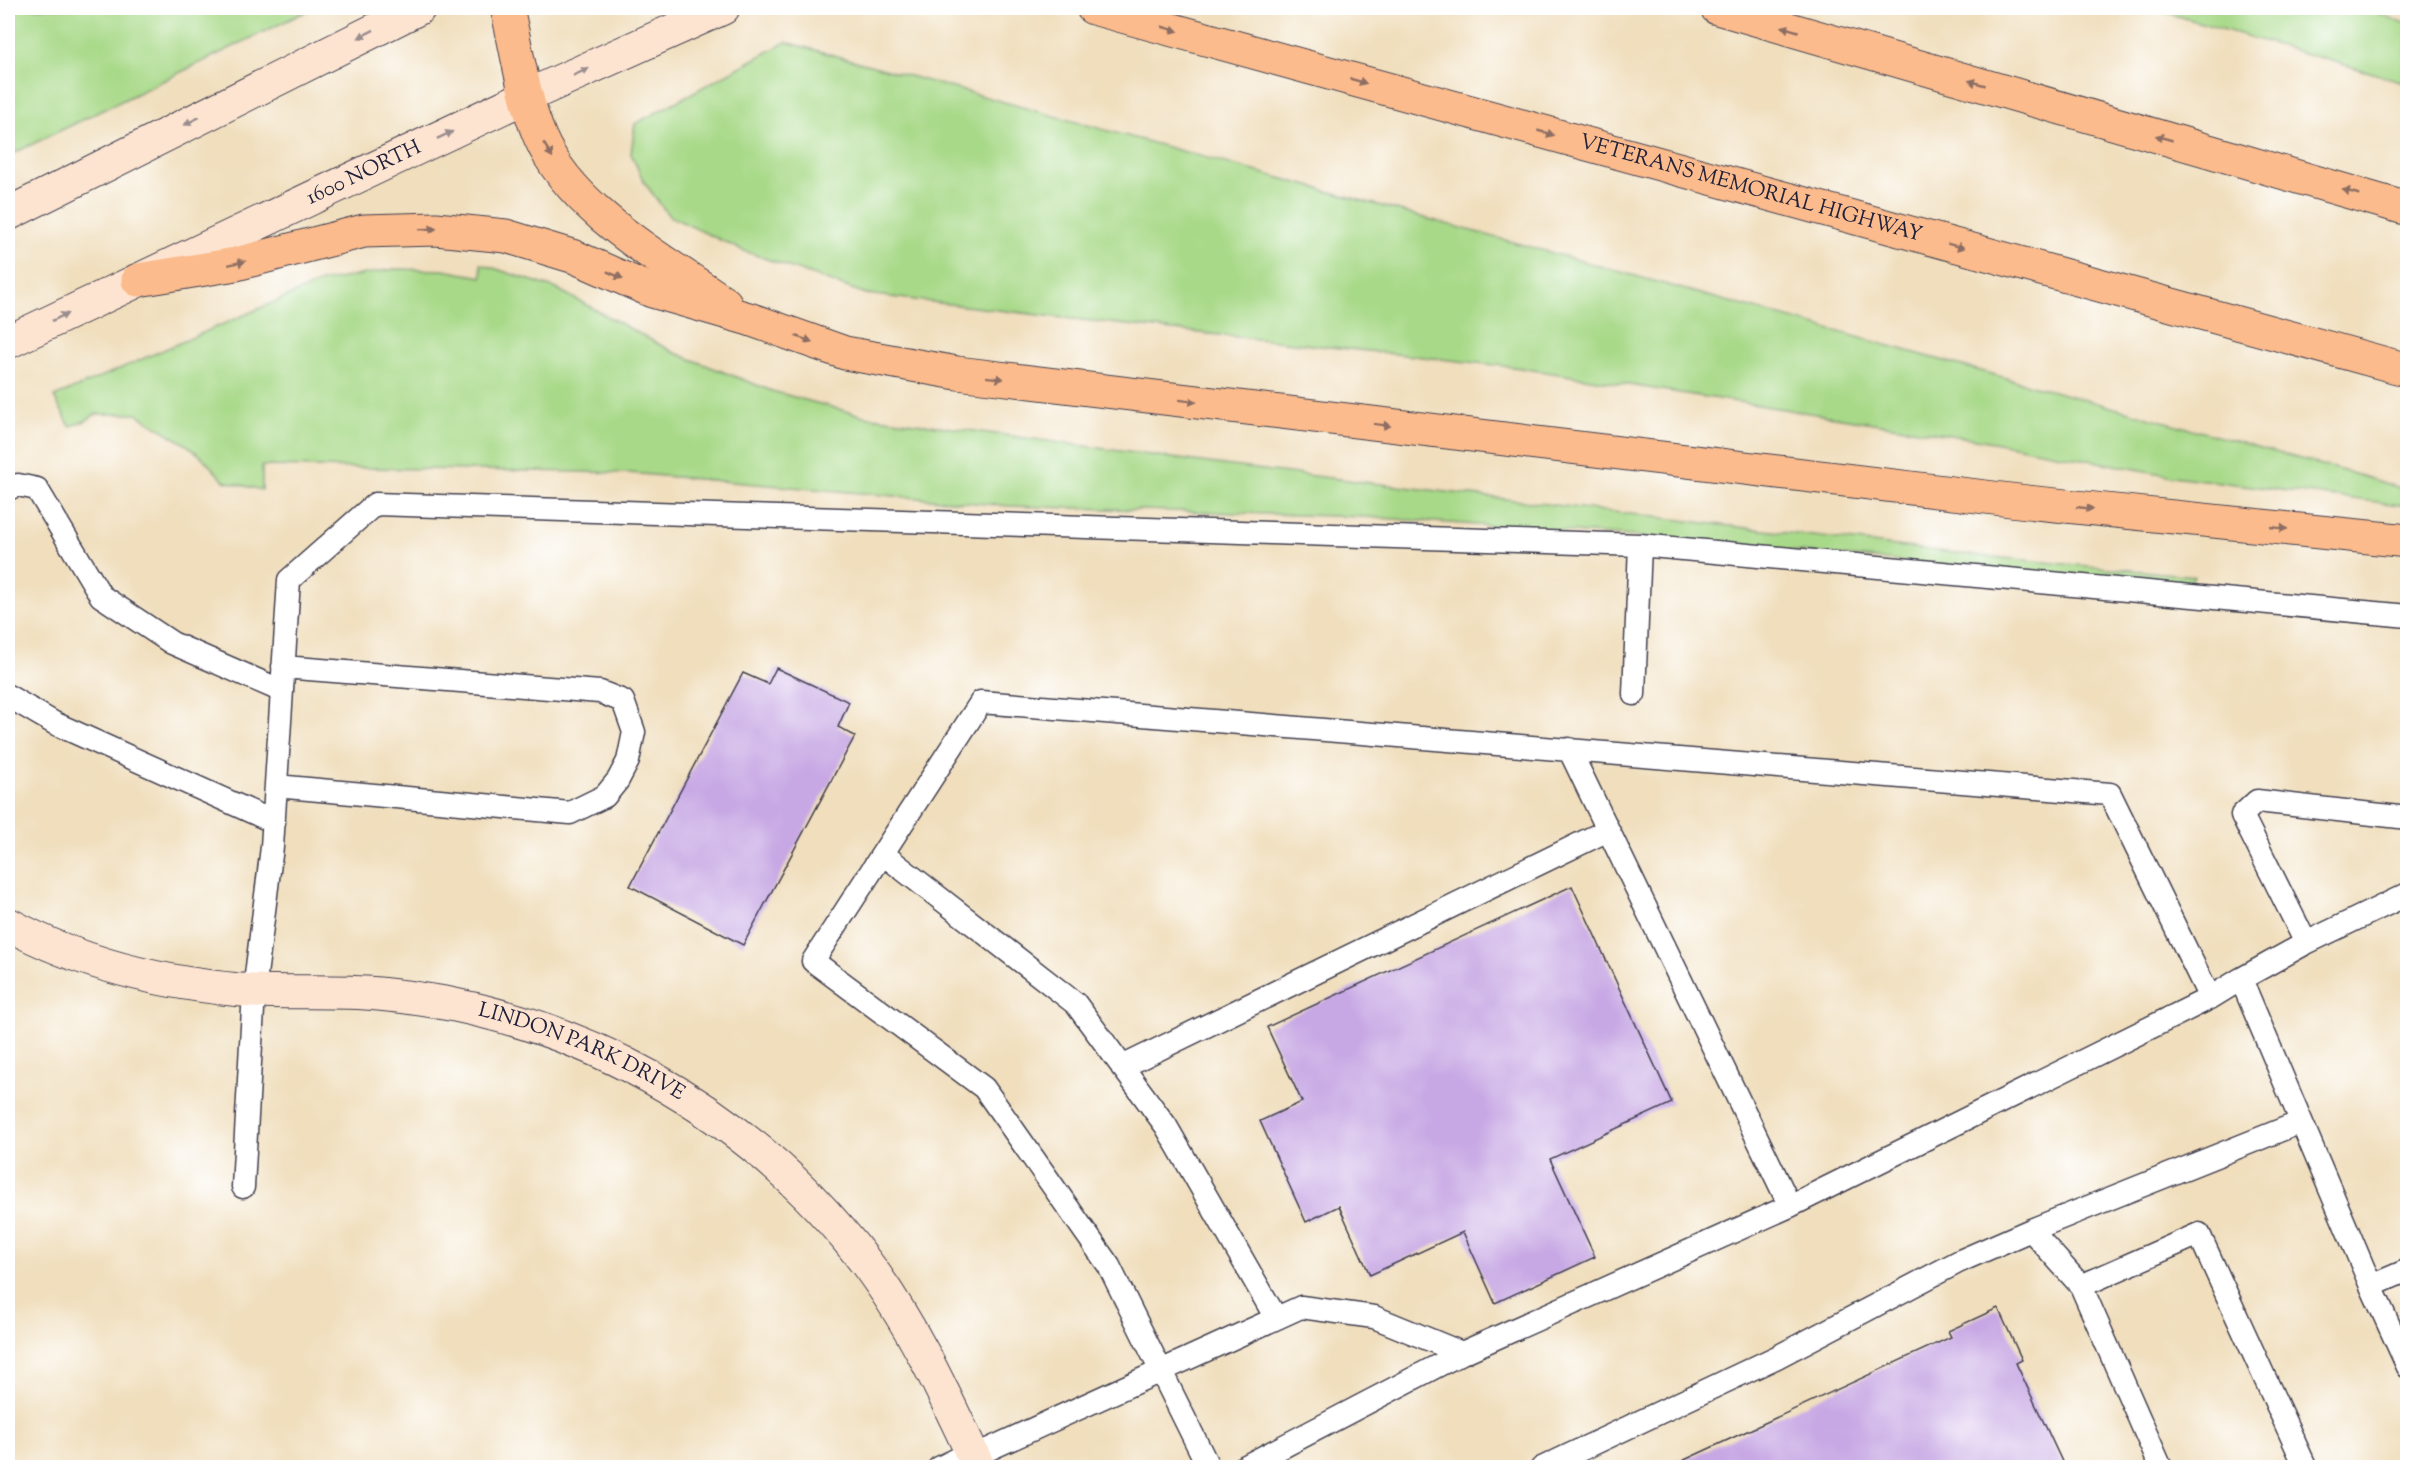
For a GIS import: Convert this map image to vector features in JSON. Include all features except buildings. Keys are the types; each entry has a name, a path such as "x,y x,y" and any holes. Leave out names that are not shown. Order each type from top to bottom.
{"highway":[{"path":"507,8 527,96 540,137 569,185 617,229 749,319"},
{"name":"VETERANS MEMORIAL HIGHWAY","path":"1093,8 2408,370"},
{"path":"1717,8 2408,209"},
{"path":"138,280 236,264 364,231 436,229 506,236 575,257 652,291 749,319 845,353 957,373 2027,502 2408,541"}],"main road":[{"path":"8,214 419,8"},
{"name":"1600 NORTH","path":"8,342 527,96 723,8"},
{"name":"LINDON PARK DRIVE","path":"8,924 26,934 110,967 178,983 254,991 378,994 436,1002 505,1016 579,1041 643,1072 697,1104 757,1148 814,1201 867,1264 912,1333 975,1458"}],"lane":[{"path":"8,489 18,485 37,489 101,596 172,643 282,691"},
{"path":"243,1187 254,991 274,822 289,580 375,504 1640,545 2408,616"},
{"path":"1634,694 1640,545"},
{"path":"276,786 570,813 605,796 618,780 628,761 634,732 623,701 600,692 283,667"},
{"path":"8,696 54,723 274,822"},
{"path":"1209,1467 1109,1266 984,1088 813,961 981,702 2110,794 2210,998"},
{"path":"1569,749 1790,1206"},
{"path":"2306,943 2242,815 2257,801 2408,818"},
{"path":"1122,1067 1608,830"},
{"path":"883,854 1076,1004 1166,1126 1276,1318"},
{"path":"1242,1467 1462,1353 1790,1206 2210,998 2306,943 2408,894"},
{"path":"2241,979 2371,1286 2398,1326 2408,1367"},
{"path":"1542,1467 1777,1357 1960,1261 2031,1230 2301,1122"},
{"path":"2031,1230 2081,1286 2161,1467"},
{"path":"2081,1286 2199,1234 2306,1467"},
{"path":"2371,1286 2408,1270"},
{"path":"939,1467 975,1458 1301,1307 1374,1317 1462,1353"}],"green space":[{"path":"8,8 313,8 8,156"},
{"path":"2150,8 2364,8 2407,24 2407,83"},
{"path":"786,42 2362,476 2407,490 2407,506 2173,476 1982,440 1514,367 866,294 744,251 669,216 644,182 631,154 635,124"},
{"path":"481,264 557,289 675,353 772,391 864,416 1231,466 1971,555 2194,576 2188,589 1642,537 1366,517 1010,506 629,473 262,466 262,490 224,481 202,457 187,445 137,414 96,414 70,426 54,397 321,282 394,269 443,270 482,277"}]}
